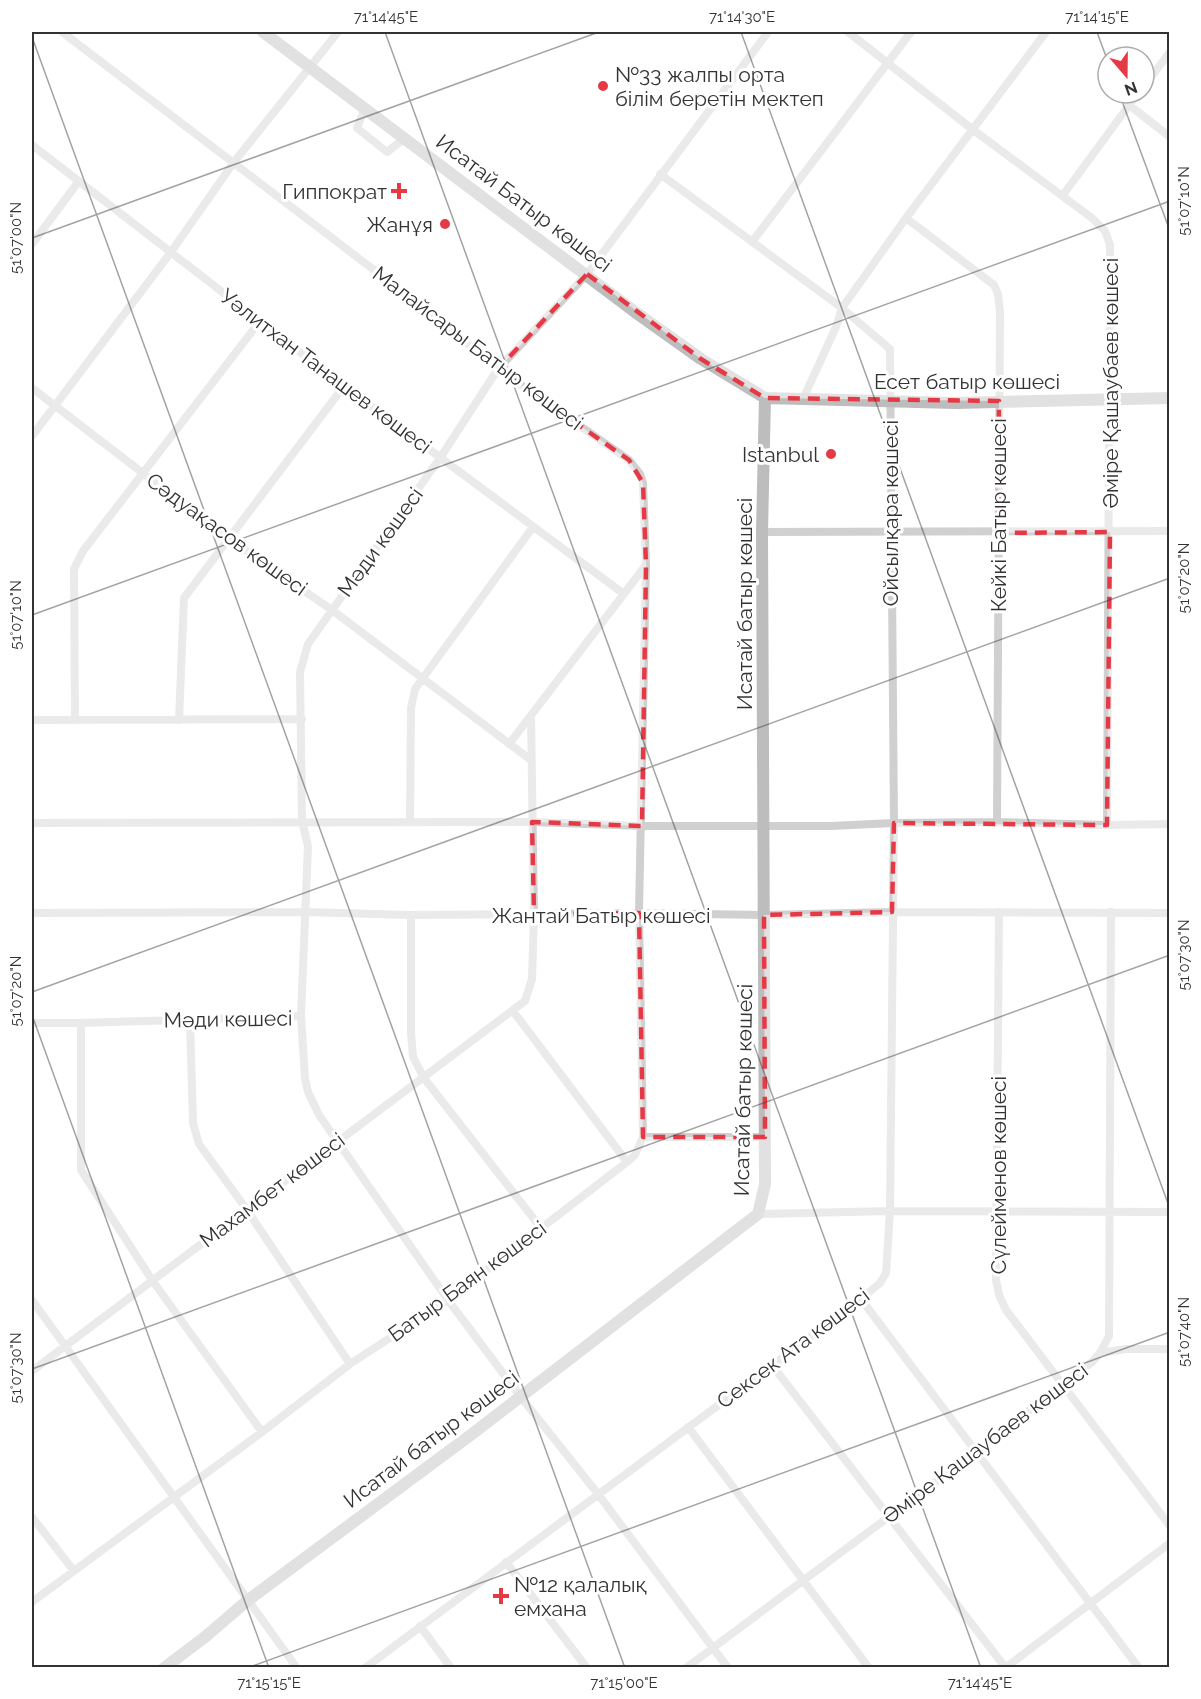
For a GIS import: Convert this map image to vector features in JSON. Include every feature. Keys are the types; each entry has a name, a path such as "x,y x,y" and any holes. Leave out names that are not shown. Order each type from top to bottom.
{"street":[{"name":"Малайсары Батыр көшесі","path":"62,32 420,305 498,369 629,460 635,467 643,483 646,565 642,826"},
{"name":"Исатай Батыр көшесі","path":"263,32 701,359 765,398"},
{"path":"32,436 171,252 234,162 338,32"},
{"name":"Мәди көшесі","path":"728,1668 598,1494 448,1300 319,1115 308,1092 304,1079 301,1016 308,846 302,821 300,672 308,644 440,458 498,369 587,274 768,32"},
{"name":"Әміре Қашаубаев көшесі","path":"848,32 972,129 1092,218 1105,231 1110,245 1107,825"},
{"path":"752,242 911,32"},
{"path":"803,399 836,327 842,308 906,218 1046,32"},
{"path":"1156,70 1170,52"},
{"path":"1063,195 1129,105 1170,136"},
{"path":"365,108 357,128 387,152 405,138"},
{"name":"Уәлитхан Танашев көшесі","path":"32,145 344,386 624,594"},
{"name":"Ойсылқара көшесі","path":"660,174 842,308 890,349 894,822"},
{"path":"32,244 79,181"},
{"name":"Кейкі Батыр көшесі","path":"906,218 994,285 998,294 1000,312 997,822"},
{"path":"75,720 74,569 83,551 260,321"},
{"path":"179,720 184,598 344,386"},
{"name":"Сәдуақасов көшесі","path":"32,388 230,540 332,610 531,760"},
{"name":"Есет батыр көшесі","path":"765,398 955,403 1170,398"},
{"name":"Исатай батыр көшесі","path":"165,1668 248,1601 472,1434 758,1214 765,1184 762,532 765,398"},
{"path":"410,821 411,708 415,689 533,527"},
{"path":"762,532 1170,531"},
{"path":"509,744 646,565"},
{"name":"Махамбет көшесі","path":"32,1371 525,1001 532,979 534,914 531,716"},
{"path":"32,720 302,719"},
{"path":"32,823 410,821 642,826 764,826 894,822 1170,824"},
{"name":"Сексек Ата көшесі","path":"365,1668 880,1283 886,1273 890,1211 894,822"},
{"path":"642,826 639,913 643,1137 765,1137"},
{"name":"Жантай Батыр көшесі","path":"32,913 305,912 411,915 1170,913"},
{"name":"Сүлейменов көшесі","path":"999,912 996,1280 999,1295 1006,1310 1170,1526"},
{"name":"Әміре Қашаубаев көшесі","path":"686,1668 976,1451 1092,1362 1100,1353 1109,1336 1111,912"},
{"path":"411,915 413,1057 424,1078 541,1228"},
{"path":"513,1011 627,1162"},
{"name":"Мәди көшесі","path":"32,1023 301,1016"},
{"path":"190,1019 193,1122 199,1144 247,1210 350,1364"},
{"path":"81,1023 81,1170 152,1280 262,1432"},
{"name":"Батыр Баян көшесі","path":"32,1602 350,1364 448,1300 627,1162 635,1155 643,1137"},
{"path":"758,1214 890,1211 1170,1212"},
{"path":"861,1299 1139,1668"},
{"path":"32,1300 297,1668"},
{"path":"1100,1353 1134,1349 1170,1349"},
{"path":"772,1365 1005,1667 1170,1543"},
{"path":"688,1427 869,1668"},
{"path":"32,1517 74,1571"},
{"path":"506,1562 587,1668"},
{"path":"420,1626 451,1668"}],"highlighted area":[{"path":"587,274 701,359 765,398 999,401 998,533 1110,532 1107,825 894,823 892,912 764,915 765,1137 643,1137 639,913 534,914 532,822 642,826 646,565 643,483 629,460 498,369"}],"place":[{"name":"№33 жалпы орта білім беретін мектеп","path":"603,86"},
{"name":"Гиппократ","path":"399,191"},
{"name":"Жанұя","path":"445,224"},
{"name":"Istanbul","path":"831,454"},
{"name":"№12 қалалық емхана","path":"501,1596"}]}
